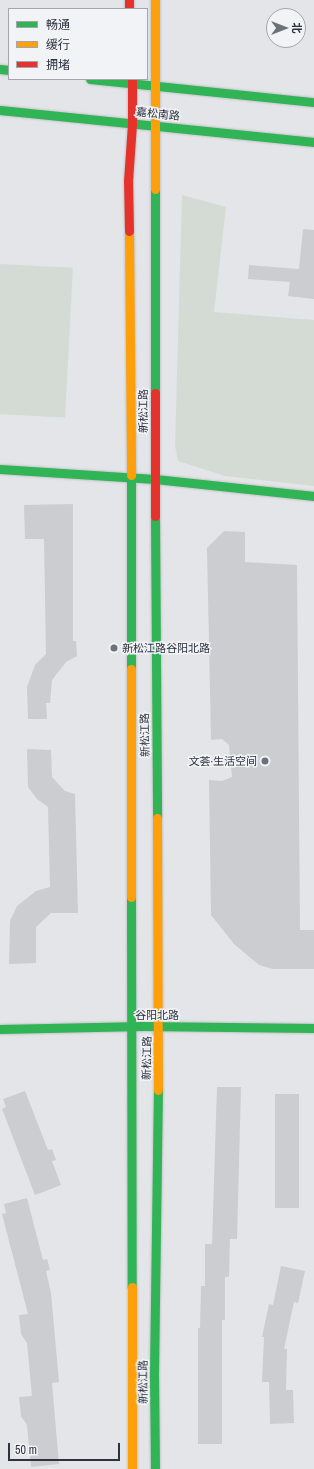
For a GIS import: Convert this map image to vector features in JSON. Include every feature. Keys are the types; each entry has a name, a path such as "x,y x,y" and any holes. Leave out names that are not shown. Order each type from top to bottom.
{"main road":[{"name":"新松江路","path":"155,0 155,479 159,1026 154,1373 155,1469"},
{"path":"111,80 132,81 155,86 314,102"},
{"name":"新松江路","path":"132,81 132,124 128,181 131,478 132,1469"},
{"name":"嘉松南路","path":"0,110 314,142"},
{"path":"0,470 155,479 314,496"},
{"name":"谷阳北路","path":"0,1029 131,1026 314,1028"}],"shaded area":[{"path":"182,195 226,207 214,312 314,320 314,486 225,476 178,461 175,446"},
{"path":"0,264 73,268 65,418 0,414"}],"building":[{"path":"303,229 314,230 314,299 288,296 290,282 248,279 249,265 299,269"},
{"path":"73,504 73,641 76,641 77,656 66,662 52,680 50,703 46,703 47,719 28,719 27,687 35,665 46,654 44,539 25,539 24,505"},
{"name":"文荟·生活空间","path":"224,531 245,532 245,562 297,565 300,930 314,930 314,969 273,969 259,965 234,944 211,915 209,780 222,781 232,777 229,745 222,739 211,740 207,548"},
{"path":"27,749 51,750 52,777 65,791 75,794 78,913 51,913 36,927 36,963 9,964 10,921 17,906 36,891 50,887 48,807 37,799 28,787"},
{"path":"217,1087 241,1087 237,1239 230,1239 229,1277 225,1277 225,1320 222,1320 222,1444 198,1444 198,1328 200,1328 201,1286 205,1286 205,1244 212,1244"},
{"path":"25,1091 48,1150 52,1149 56,1160 52,1161 61,1185 35,1195 2,1109 6,1107 3,1099"},
{"path":"275,1094 299,1094 299,1208 275,1208"},
{"path":"27,1198 43,1260 47,1259 50,1270 46,1271 51,1293 59,1382 52,1383 59,1464 31,1467 27,1425 21,1416 19,1397 32,1396 27,1343 21,1334 19,1315 28,1314 2,1214 6,1213 4,1204"},
{"path":"281,1266 305,1271 298,1303 294,1302 284,1349 287,1349 286,1390 293,1390 294,1423 270,1424 269,1382 262,1382 264,1337 262,1337 269,1304 273,1305"}],"traffic: fast":[{"path":"0,69 8,70"},
{"path":"100,80 314,102"},
{"path":"0,110 314,142"},
{"path":"155,189 155,393"},
{"path":"0,469 155,479 314,496"},
{"path":"131,475 131,669"},
{"path":"155,516 157,818"},
{"path":"131,897 132,1287"},
{"path":"0,1029 143,1026 314,1028"},
{"path":"155,1469 154,1373 158,1090"}],"traffic: slow":[{"path":"155,0 155,189"},
{"path":"129,231 131,475"},
{"path":"131,669 131,897"},
{"path":"157,818 158,1090"},
{"path":"132,1287 132,1469"}],"traffic: jam":[{"path":"129,0 129,8"},
{"path":"129,231 128,181 132,124 132,80"},
{"path":"155,393 155,516"}],"place":[{"name":"新松江路谷阳北路","path":"114,648"},
{"name":"文荟·生活空间","path":"265,761"}]}
